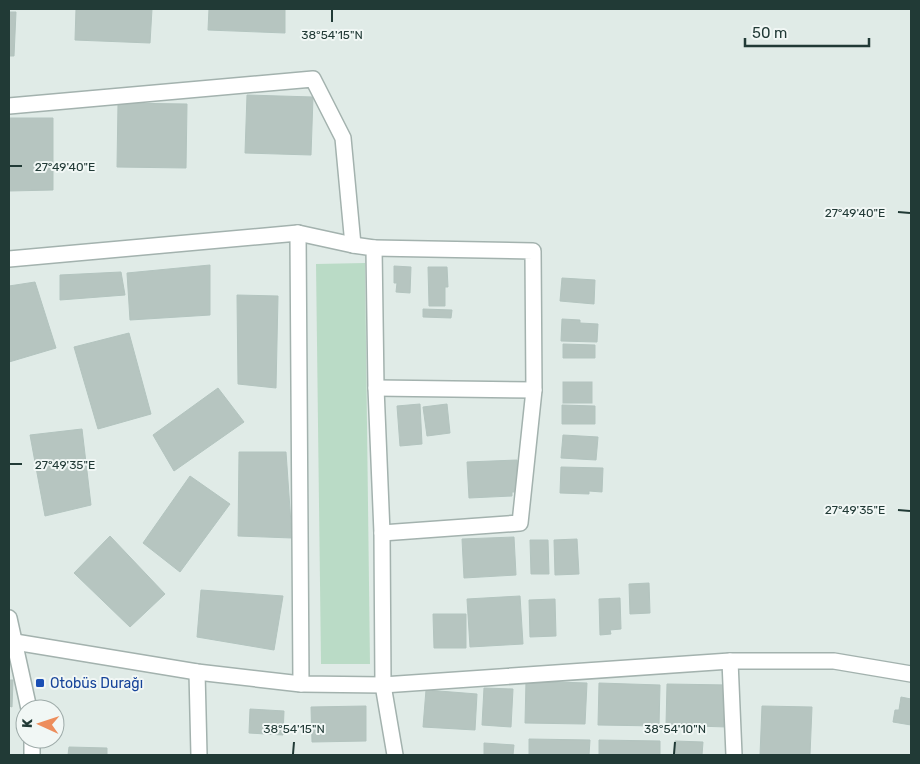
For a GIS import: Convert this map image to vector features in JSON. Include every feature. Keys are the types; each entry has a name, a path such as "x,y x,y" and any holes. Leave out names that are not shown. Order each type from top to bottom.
{"street":[{"path":"9,106 313,79 344,138 354,245"},
{"path":"298,233 301,684"},
{"path":"9,259 298,233 374,248 534,251 534,390 520,523 382,533"},
{"path":"374,248 376,388 382,533 383,685 395,755"},
{"path":"376,388 534,390"},
{"path":"9,618 11,642 26,699"},
{"path":"11,642 197,672 301,684 383,685 730,661 834,661 911,674"},
{"path":"730,661 734,755"},
{"path":"197,672 199,755"}],"green space":[{"path":"365,263 370,664 321,664 316,264"}],"building":[{"path":"76,9 152,9 150,43 75,40"},
{"path":"209,9 285,9 285,33 208,30"},
{"path":"9,12 16,12 14,56 9,56"},
{"path":"247,95 313,97 311,155 245,153"},
{"path":"118,103 187,104 186,168 117,167"},
{"path":"9,118 53,118 53,190 9,191"},
{"path":"210,265 210,315 130,320 127,273"},
{"path":"394,266 411,267 410,293 396,292 397,283 394,283"},
{"path":"428,267 447,267 448,287 445,287 445,306 429,306"},
{"path":"121,272 125,295 60,300 60,275"},
{"path":"562,278 595,280 594,304 560,301"},
{"path":"35,282 56,348 9,362 9,286"},
{"path":"237,295 278,296 276,388 238,384"},
{"path":"423,309 452,310 451,318 423,317"},
{"path":"562,319 598,324 597,342 561,341"},
{"path":"129,333 151,414 98,429 74,347"},
{"path":"563,344 595,345 595,358 563,358"},
{"path":"563,382 592,382 592,403 563,403"},
{"path":"218,388 244,422 174,471 153,435"},
{"path":"420,404 422,444 400,446 397,406"},
{"path":"447,404 450,433 427,436 423,407"},
{"path":"562,405 595,406 595,424 562,424"},
{"path":"82,429 91,505 45,516 30,435"},
{"path":"563,435 598,437 596,460 561,458"},
{"path":"239,452 286,452 292,538 238,536"},
{"path":"517,460 518,492 512,492 512,496 469,498 467,462"},
{"path":"561,467 603,468 602,492 589,491 589,494 560,493"},
{"path":"190,476 230,504 180,572 143,543"},
{"path":"110,536 165,594 130,627 74,573"},
{"path":"514,537 516,575 464,578 462,539"},
{"path":"577,539 579,574 555,575 554,540"},
{"path":"530,540 548,540 549,574 531,574"},
{"path":"649,583 650,613 630,614 629,584"},
{"path":"201,590 283,596 274,650 197,637"},
{"path":"520,596 523,644 470,647 467,599"},
{"path":"620,598 621,629 610,630 611,634 600,635 599,599"},
{"path":"555,599 556,636 530,637 529,600"},
{"path":"433,614 466,614 466,648 434,648"},
{"path":"9,680 13,680 12,707 9,706"},
{"path":"526,681 587,683 585,724 525,723"},
{"path":"599,683 660,685 659,726 598,725"},
{"path":"667,684 728,685 727,727 666,725"},
{"path":"484,688 513,689 511,727 482,725"},
{"path":"426,690 477,694 475,730 423,727"},
{"path":"901,697 911,699 911,725 893,722 895,710 899,710"},
{"path":"366,706 366,741 312,742 311,707"},
{"path":"762,706 812,707 810,755 760,755"},
{"path":"250,709 284,711 283,735 249,733"},
{"path":"529,739 590,740 589,755 529,755"},
{"path":"599,740 660,741 660,755 599,755"},
{"path":"675,741 703,742 702,755 674,755"},
{"path":"484,743 514,745 513,755 484,755"},
{"path":"69,747 107,748 107,755 68,755"}],"place":[{"name":"Otobüs Durağı","path":"40,683"}]}
